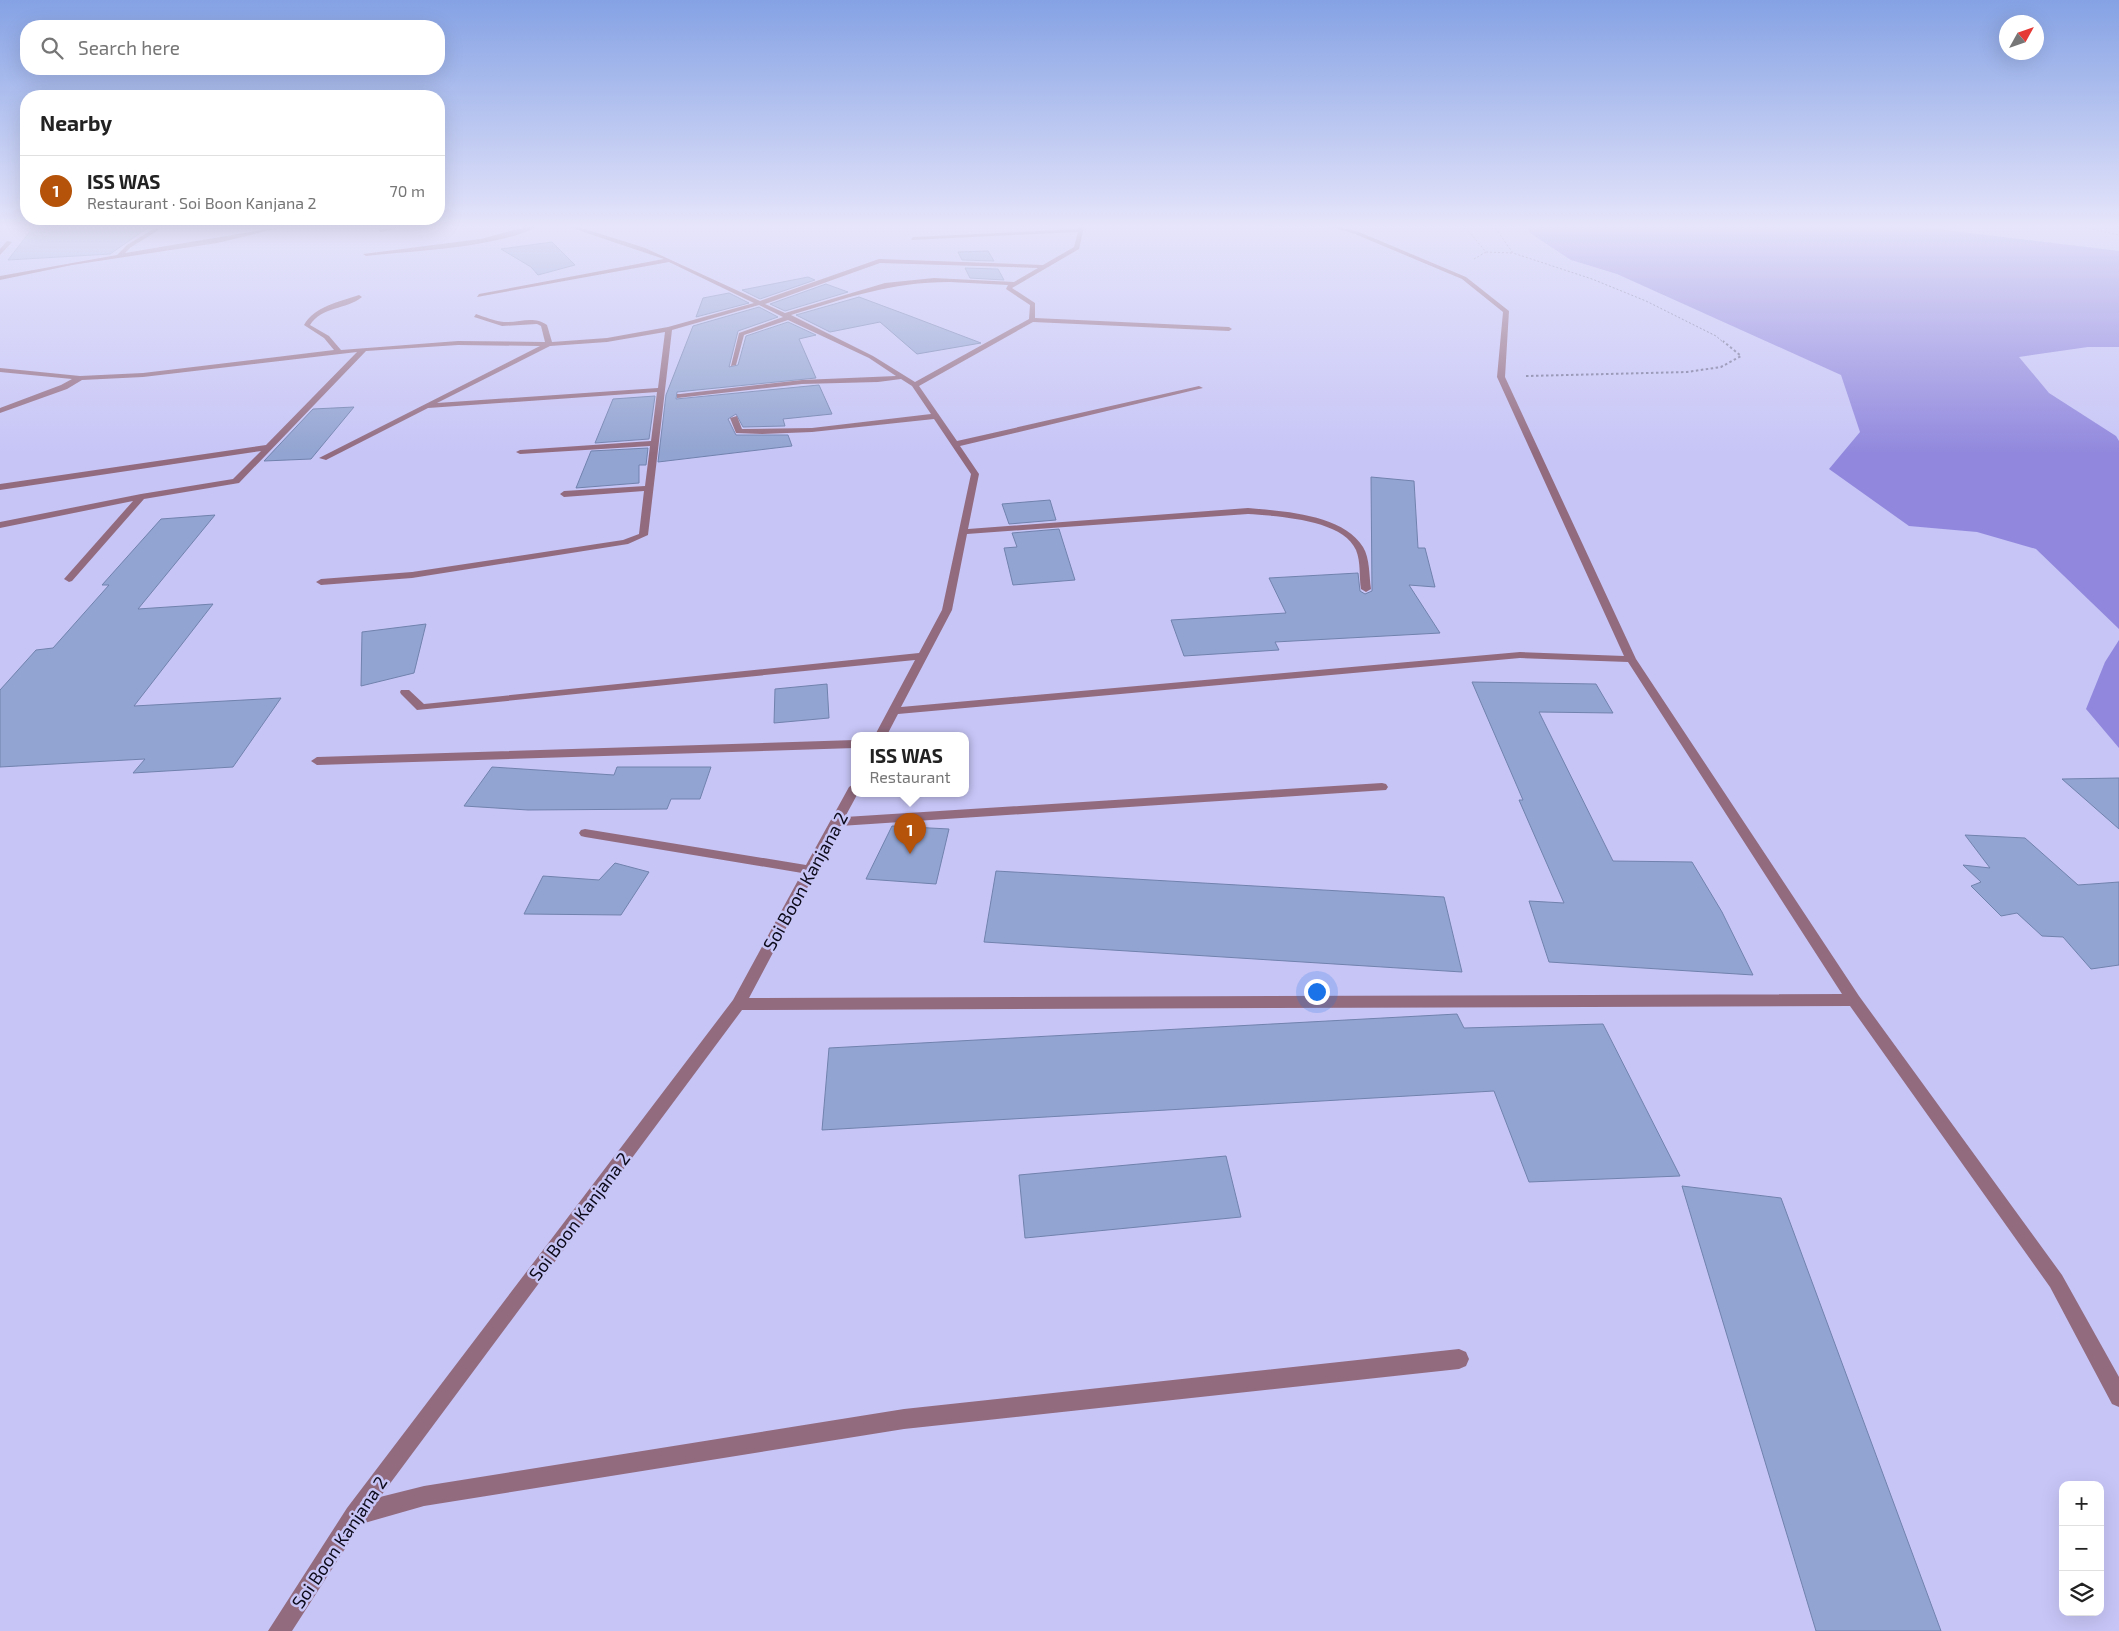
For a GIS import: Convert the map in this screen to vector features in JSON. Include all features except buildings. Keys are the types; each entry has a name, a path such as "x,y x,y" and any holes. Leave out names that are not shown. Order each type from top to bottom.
{"street":[{"path":"339,352 330,340 321,333 310,329 307,325 310,317 320,311 351,301"},
{"path":"757,301 871,357 915,385 975,474 947,610 882,732"},
{"path":"0,370 80,378 152,374 364,349 458,343 549,344 607,340 669,330 766,301"},
{"path":"733,365 741,334 744,331 833,301"},
{"path":"1028,301 1033,304 1032,320"},
{"path":"1493,301 1506,311 1500,377 1631,659 1854,1000 2056,1281 2119,1397"},
{"path":"476,316 487,321 507,325 539,322 544,325 549,344"},
{"path":"915,385 1032,320 1229,329"},
{"path":"321,582 412,575 636,539 643,535 669,330"},
{"path":"323,458 549,344"},
{"path":"0,525 141,497 236,481 364,349"},
{"path":"680,396 802,382 878,380 903,377"},
{"path":"0,411 64,387 80,378"},
{"path":"956,444 1199,388"},
{"path":"423,407 662,390"},
{"path":"734,418 739,431 750,432 817,429 936,416"},
{"path":"520,452 655,444"},
{"path":"0,488 269,447"},
{"path":"564,494 649,488"},
{"path":"69,579 141,497"},
{"path":"963,532 1248,511 1285,514 1321,523 1346,534 1360,548 1366,589"},
{"path":"892,711 1520,655 1631,659"},
{"path":"405,692 420,708 923,656"},
{"path":"317,761 851,744"},
{"path":"838,822 1382,787"},
{"name":"Soi Boon Kanjana 2","path":"279,1631 354,1515 738,1004 851,795"},
{"path":"585,833 809,870"},
{"path":"738,1004 1854,1000"},
{"path":"354,1515 424,1496 904,1419 1459,1359"}],"path":[{"path":"1500,377 1614,372 1648,374 1687,372 1721,367 1741,356 1716,336 1644,301"}],"shaded area":[{"path":"1677,301 2119,301 2119,347 2088,347 2019,357 2049,393 2116,436 2119,441 2119,629 2036,549 1977,532 1909,526 1829,469 1860,432 1841,375"},
{"path":"2119,640 2119,748 2086,709 2105,662"}],"place":[{"name":"ISS WAS","path":"910,854"}]}
